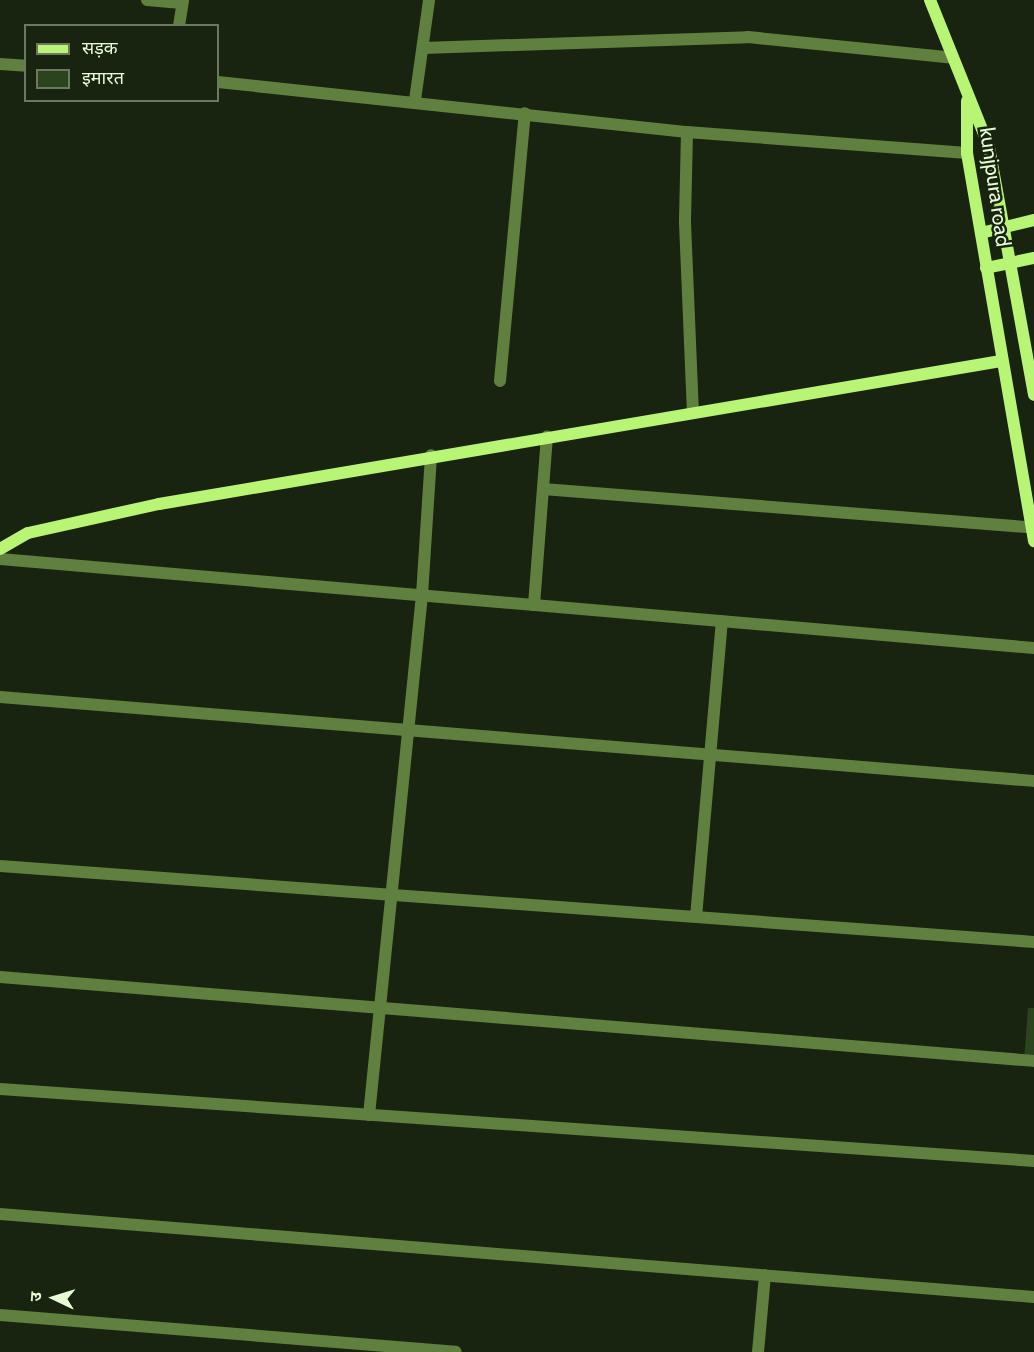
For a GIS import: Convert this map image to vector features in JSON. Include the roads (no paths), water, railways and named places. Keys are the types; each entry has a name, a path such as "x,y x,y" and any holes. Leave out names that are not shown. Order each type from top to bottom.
{"street":[{"path":"147,0 182,2 179,24"},
{"path":"415,100 429,0"},
{"path":"930,0 967,101"},
{"path":"423,48 748,37 953,58"},
{"path":"0,64 24,66"},
{"path":"219,82 415,100 687,132 967,153"},
{"name":"kunjpura road","path":"967,101 967,153 1001,361 1034,541"},
{"name":"kunjpura road","path":"967,101 982,123 1006,225 1034,395"},
{"path":"500,381 525,113"},
{"path":"687,132 685,223 693,412"},
{"path":"981,233 1006,225 1034,220"},
{"path":"986,268 1034,258"},
{"path":"0,549 28,533 159,504 431,455 1001,361"},
{"path":"534,605 547,436"},
{"path":"369,1115 422,595 431,455"},
{"path":"543,489 1031,527"},
{"path":"0,559 1034,648"},
{"path":"696,917 722,621"},
{"path":"0,697 1034,781"},
{"path":"0,866 1034,942"},
{"path":"0,977 381,1010 1034,1061"},
{"path":"0,1089 1034,1161"},
{"path":"0,1214 1034,1297"},
{"path":"758,1352 765,1275"},
{"path":"0,1316 402,1350 456,1352"}]}
